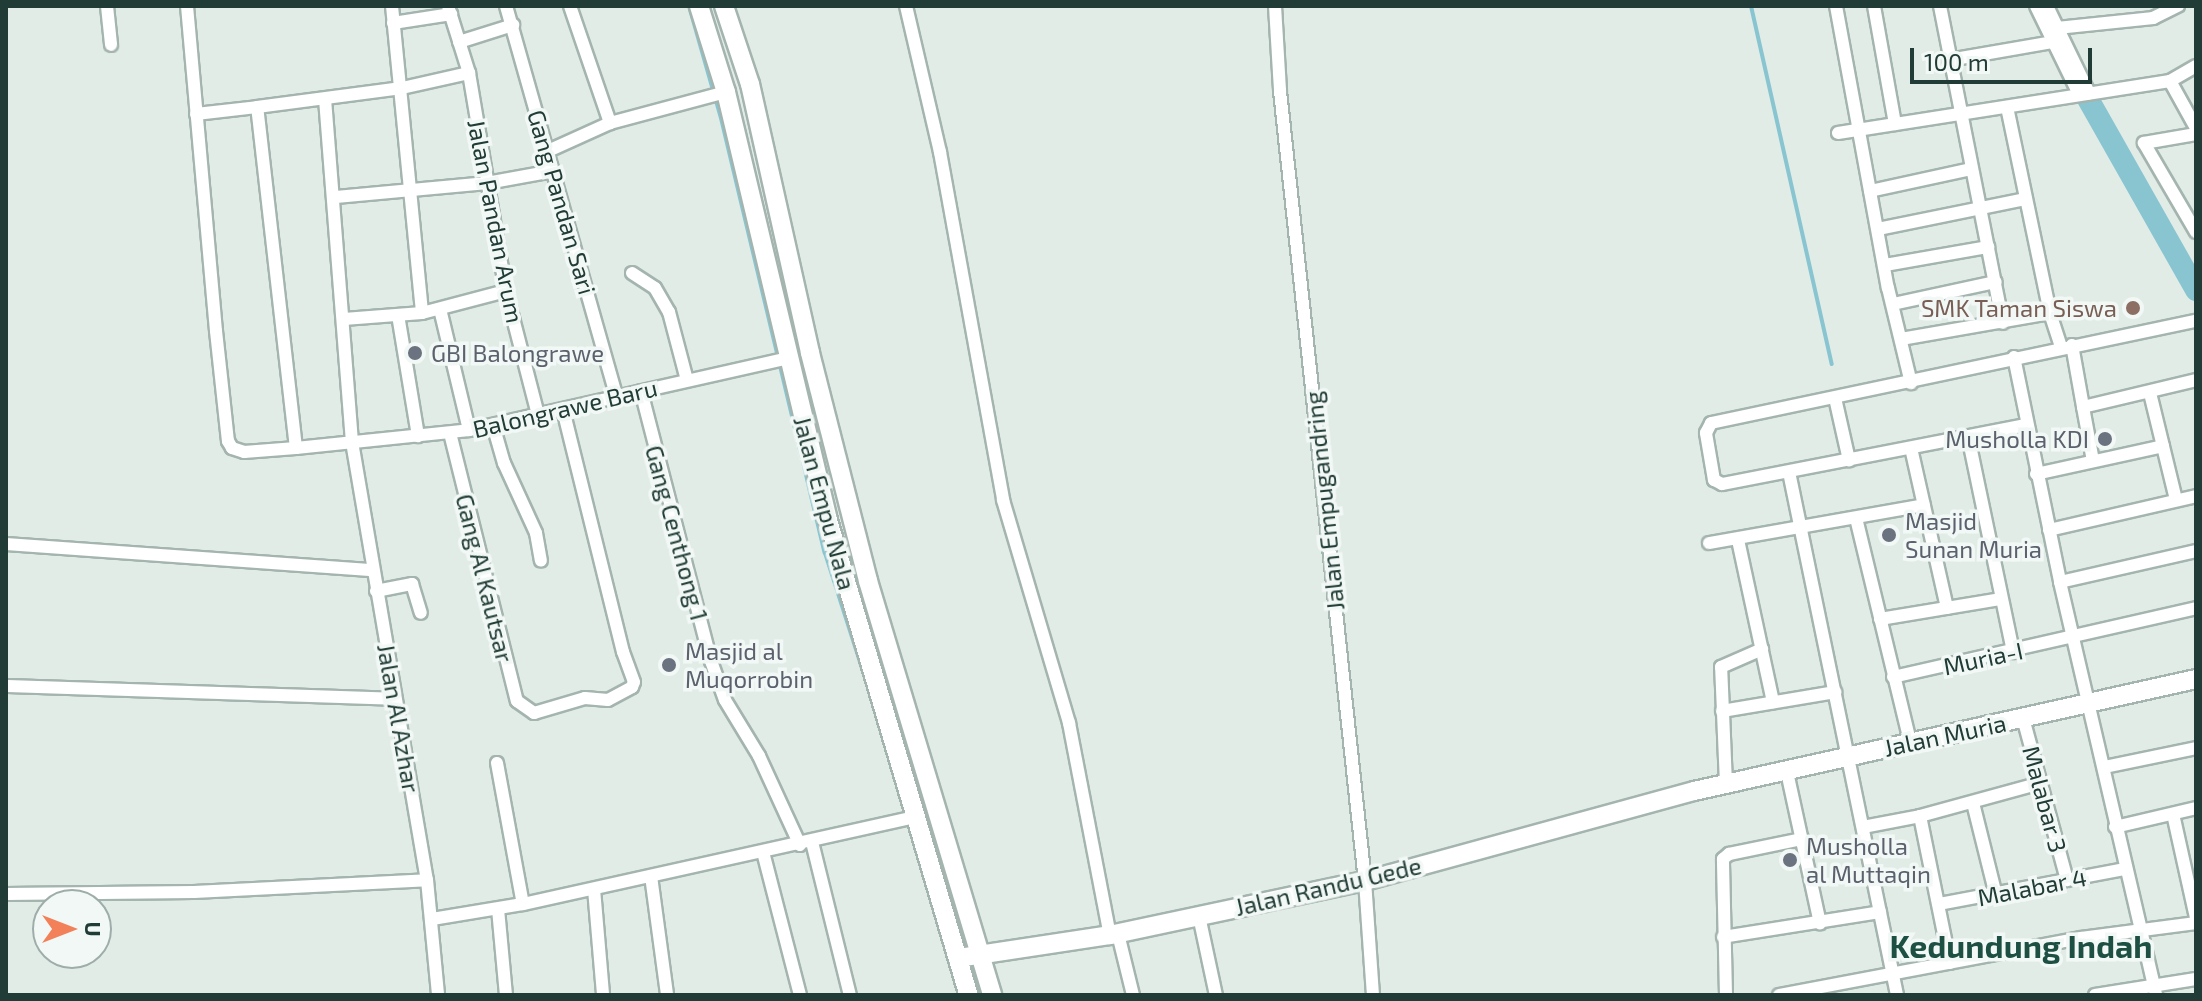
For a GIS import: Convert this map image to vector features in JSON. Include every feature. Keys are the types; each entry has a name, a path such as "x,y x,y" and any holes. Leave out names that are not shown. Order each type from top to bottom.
{"main road":[{"name":"Jalan Empu Nala","path":"699,6 782,360 911,819 969,995"},
{"name":"Jalan Empu Nala","path":"724,6 750,84 810,353 868,581 992,995"},
{"name":"Jalan Muria","path":"1694,791 2196,679"},
{"name":"Jalan Randu Gede","path":"958,958 1114,934 1359,882 1694,791"}],"street":[{"path":"107,6 111,45"},
{"name":"Balongrawe Baru","path":"187,6 228,441 232,448 244,452 469,430 782,360"},
{"path":"392,6 413,192 422,313"},
{"name":"Gang Pandan Sari","path":"506,6 617,398"},
{"path":"570,6 610,123"},
{"path":"906,6 940,152 1003,500 1069,723 1114,934 1133,995"},
{"name":"Jalan Empugandring","path":"1275,6 1280,91 1373,995"},
{"path":"1836,6 1870,191 1911,383"},
{"path":"1874,6 1895,124"},
{"path":"1940,6 2003,323"},
{"path":"2036,6 2084,94"},
{"path":"2047,6 2084,94"},
{"path":"2146,6 2153,18"},
{"path":"2057,28 2153,18 2178,6"},
{"path":"393,23 450,10"},
{"name":"Jalan Pandan Arum","path":"450,10 469,73 506,291 538,415"},
{"path":"459,42 513,25"},
{"path":"1949,60 2053,42"},
{"path":"1838,133 2170,81 2196,66"},
{"path":"196,114 402,88 469,73"},
{"path":"2170,81 2196,131 2149,140 2144,146 2196,232"},
{"path":"548,151 610,123 720,95"},
{"name":"Jalan Al Azhar","path":"325,99 336,197 352,442 427,880 438,995"},
{"path":"257,107 296,448"},
{"path":"2007,107 2050,313 2066,346 2083,407 2093,461"},
{"path":"1870,191 1971,169"},
{"path":"336,197 413,192 553,171"},
{"path":"1878,229 2026,199"},
{"path":"1885,265 1988,247"},
{"path":"632,273 655,288 669,312 687,380"},
{"path":"1893,304 1996,282"},
{"path":"344,319 422,313 506,291"},
{"path":"440,309 469,430"},
{"path":"1901,339 2050,313"},
{"path":"398,315 418,436"},
{"path":"2026,425 1789,472 1716,483 1706,433 1708,425 1911,383 2014,357 2196,321"},
{"path":"2014,357 2060,582 2155,991"},
{"path":"2083,407 2196,380"},
{"name":"Gang Centhong 1","path":"641,391 711,661 725,700 806,843 850,995"},
{"path":"2150,393 2176,500"},
{"path":"1835,398 1849,460"},
{"name":"Gang Al Kautsar","path":"450,433 513,693 521,707 534,713 585,698 608,700 634,685 563,410"},
{"path":"493,425 504,463 536,533 541,561"},
{"path":"1968,436 2013,652"},
{"path":"2036,474 2163,446"},
{"path":"1911,448 1947,608"},
{"path":"1789,472 1897,995"},
{"path":"2049,530 2196,496"},
{"path":"1709,543 1924,505"},
{"path":"1856,518 1910,741"},
{"path":"1738,540 1773,702"},
{"path":"6,544 373,570"},
{"path":"2060,582 2196,551"},
{"path":"376,591 412,584 421,613"},
{"path":"1880,619 2001,599"},
{"name":"Muria-I","path":"1893,677 2196,608"},
{"path":"1726,784 1721,667 1762,649"},
{"path":"6,686 395,699"},
{"path":"1722,711 1835,692"},
{"name":"Malabar 3","path":"2023,718 2067,880"},
{"path":"2105,767 2196,748"},
{"path":"497,763 523,904"},
{"path":"1787,772 1820,923"},
{"path":"1863,827 1973,803 2041,783"},
{"path":"1973,803 1996,895"},
{"path":"2115,827 2196,808"},
{"path":"1780,995 2081,938 2196,920 2190,862 2173,814"},
{"path":"1920,816 1950,963"},
{"path":"432,919 523,904 911,819"},
{"path":"1726,995 1723,859 1729,854 1802,839"},
{"path":"763,852 800,995"},
{"name":"Malabar 4","path":"1939,904 2125,869"},
{"path":"651,876 667,995"},
{"path":"6,894 194,892 427,880"},
{"path":"594,889 603,995"},
{"path":"498,909 506,995"},
{"path":"1723,937 1880,912"},
{"path":"1199,916 1216,995"},
{"path":"2095,995 2155,991 2196,979"}],"waterway":[{"path":"689,6 721,118 825,553 867,684"},
{"path":"1751,6 1832,364"},
{"path":"2075,76 2196,290"}],"place":[{"name":"SMK Taman Siswa","path":"2133,308"},
{"name":"GBI Balongrawe","path":"415,353"},
{"name":"Musholla KDI","path":"2105,439"},
{"name":"Masjid Sunan Muria","path":"1889,535"},
{"name":"Masjid al Muqorrobin","path":"669,665"},
{"name":"Musholla al Muttaqin","path":"1790,860"}],"district":[{"name":"Kedundung Indah","path":"2021,945"}]}
